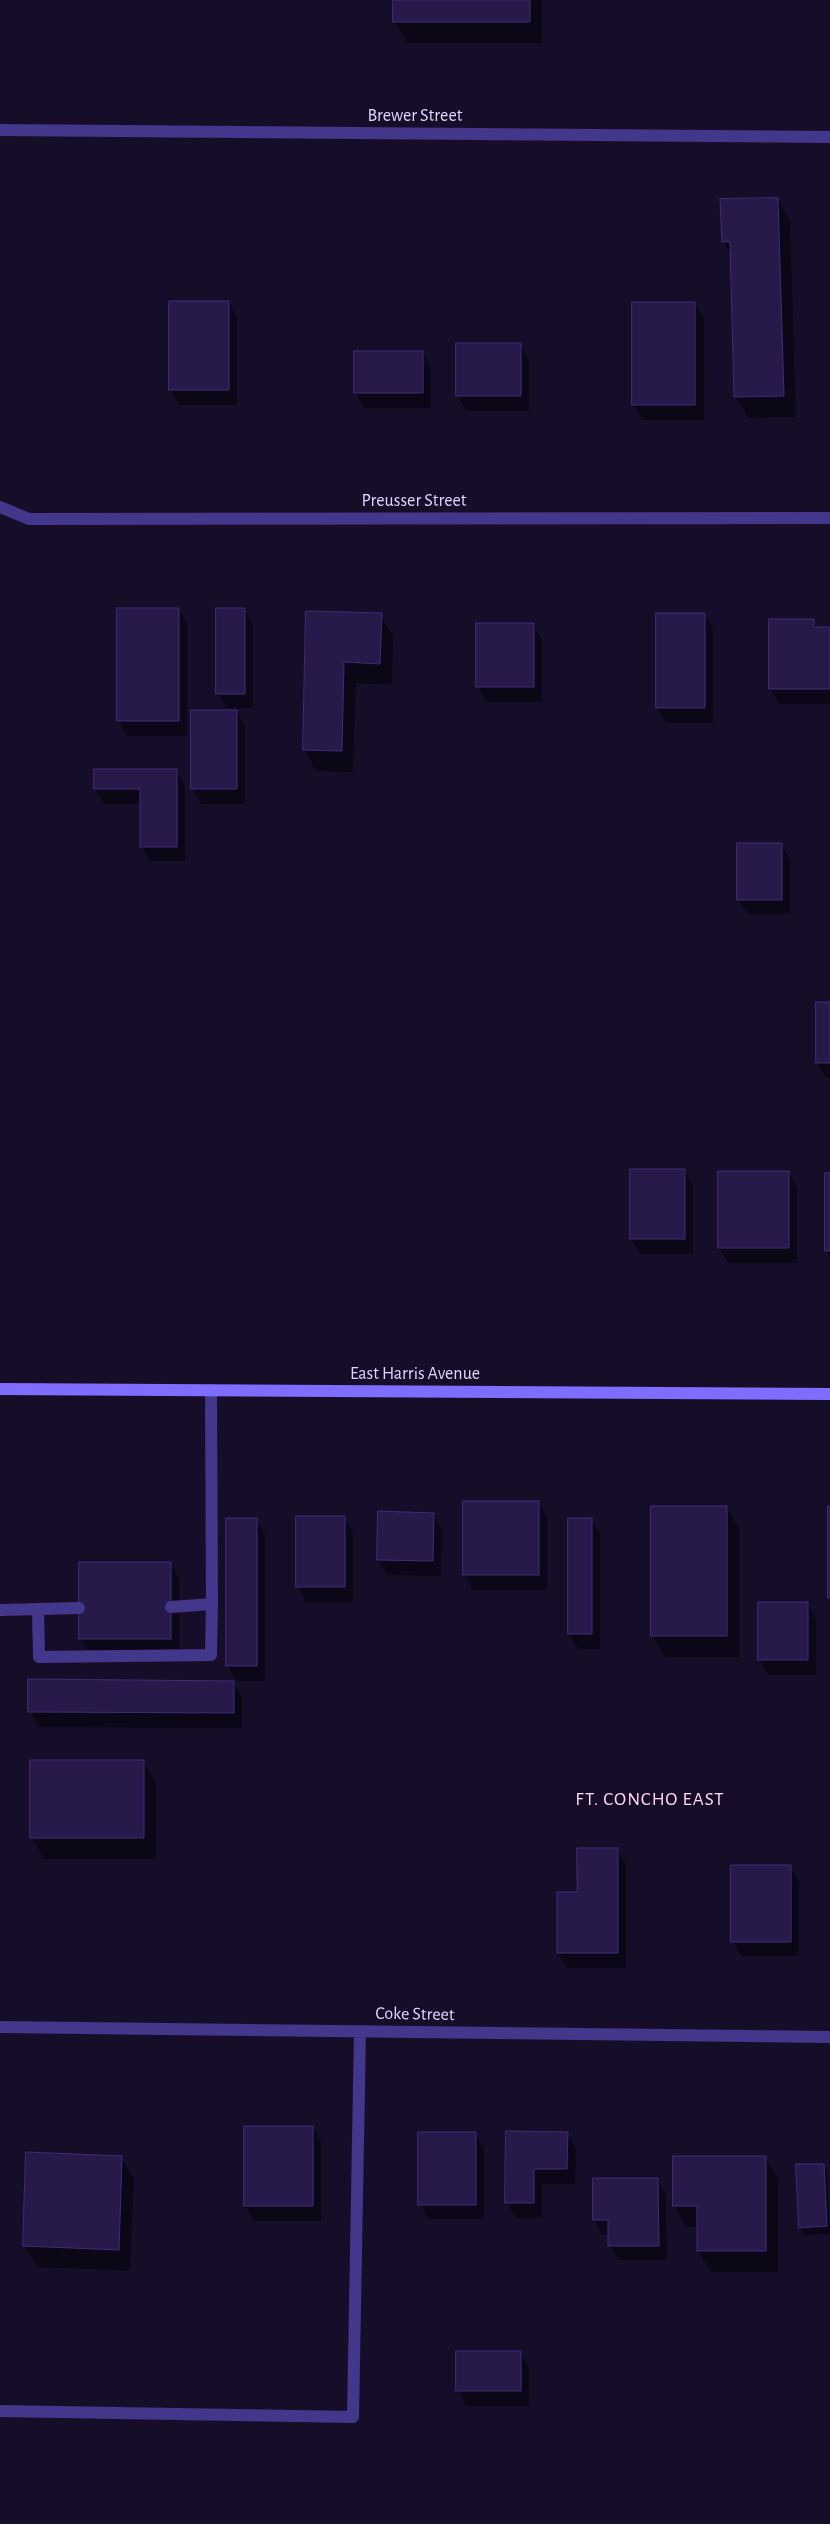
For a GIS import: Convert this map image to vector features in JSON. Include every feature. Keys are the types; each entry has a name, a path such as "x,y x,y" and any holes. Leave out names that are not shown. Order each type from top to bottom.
{"street":[{"name":"Brewer Street","path":"0,130 830,138"},
{"name":"Preusser Street","path":"0,507 30,519 830,518"},
{"name":"East Harris Avenue","path":"0,1389 830,1394"},
{"path":"38,1609 39,1657 211,1655 211,1390"},
{"path":"171,1607 212,1604"},
{"path":"0,1610 79,1608"},
{"name":"Coke Street","path":"0,2027 830,2036"},
{"path":"0,2411 353,2417 360,2031"}],"building":[{"path":"393,0 530,0 530,22 393,22"},
{"path":"778,198 784,396 734,397 730,242 722,242 720,199"},
{"path":"169,301 229,301 229,390 169,390"},
{"path":"632,302 695,302 695,405 632,405"},
{"path":"456,343 521,343 521,396 456,396"},
{"path":"354,351 423,351 423,393 354,393"},
{"path":"117,608 179,608 179,721 117,721"},
{"path":"216,608 245,608 245,694 216,694"},
{"path":"306,611 382,613 380,664 344,662 342,751 303,750"},
{"path":"656,613 705,613 705,708 656,708"},
{"path":"769,619 814,619 814,627 830,627 830,689 769,689"},
{"path":"476,623 534,623 534,687 476,687"},
{"path":"191,710 237,710 237,789 191,789"},
{"path":"94,769 177,769 177,847 140,847 140,789 94,789"},
{"path":"737,843 782,843 782,900 737,900"},
{"path":"816,1002 830,1002 830,1063 816,1063"},
{"path":"630,1169 685,1169 685,1239 630,1239"},
{"path":"718,1171 789,1171 789,1248 718,1248"},
{"path":"825,1173 830,1173 830,1251 825,1251"},
{"path":"463,1501 539,1501 539,1575 463,1575"},
{"path":"651,1506 727,1506 727,1636 651,1636"},
{"path":"828,1506 830,1506 830,1598 828,1598"},
{"path":"378,1511 434,1513 433,1561 377,1560"},
{"path":"296,1516 345,1516 345,1587 296,1587"},
{"path":"226,1518 257,1518 257,1666 226,1666"},
{"path":"568,1518 592,1518 592,1634 568,1634"},
{"path":"79,1562 171,1562 171,1639 79,1639"},
{"path":"758,1602 808,1602 808,1660 758,1660"},
{"path":"28,1679 234,1681 234,1713 28,1712"},
{"path":"30,1760 144,1760 144,1838 30,1838"},
{"path":"577,1848 618,1848 618,1953 557,1953 557,1892 577,1892"},
{"path":"731,1865 791,1865 791,1942 731,1942"},
{"path":"244,2126 313,2126 313,2206 244,2206"},
{"path":"506,2131 568,2132 567,2169 534,2169 534,2203 505,2203"},
{"path":"418,2132 476,2132 476,2205 418,2205"},
{"path":"26,2152 122,2156 119,2250 23,2246"},
{"path":"673,2156 766,2156 766,2251 697,2251 697,2206 673,2206"},
{"path":"796,2164 824,2164 827,2226 799,2228"},
{"path":"593,2178 658,2178 659,2246 608,2246 608,2220 593,2220"},
{"path":"456,2351 521,2351 521,2391 456,2391"}],"district":[{"name":"FT. CONCHO EAST","path":"650,1799"}]}
